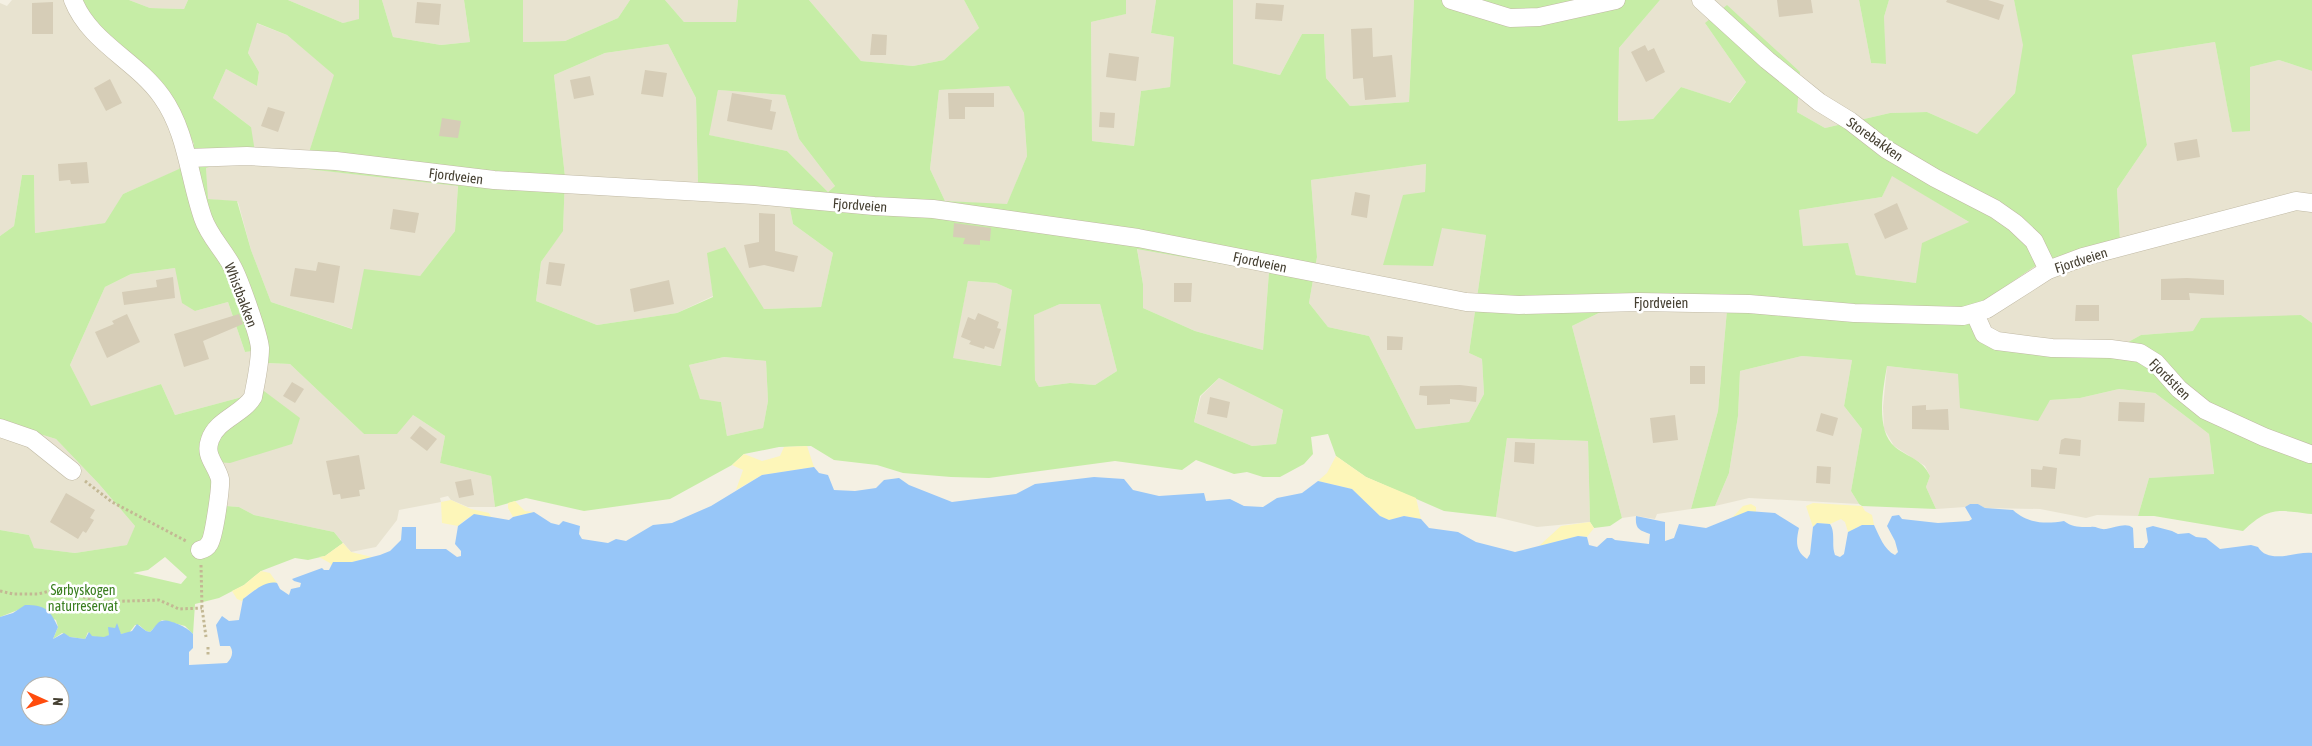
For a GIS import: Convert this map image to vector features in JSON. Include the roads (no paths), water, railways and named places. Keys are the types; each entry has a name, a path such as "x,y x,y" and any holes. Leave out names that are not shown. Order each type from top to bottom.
{"street":[{"name":"Whistbakken","path":"73,0 90,28 163,98 177,124 188,158 189,172 204,222 233,267 260,347 254,397 224,422 210,438 207,450 220,480 211,541 205,549 200,550"},
{"path":"1451,0 1510,18 1539,17 1616,0"},
{"name":"Storebakken","path":"1701,0 1767,60 1819,102 1850,121 1886,150 1934,178 1995,208 2015,223 2034,241 2048,270"},
{"name":"Fjordveien","path":"188,158 247,156 336,161 494,180 754,195 874,206 933,209 1138,238 1466,302 1519,305 1639,302 1740,304 1854,313 1963,316 1987,309 2048,270 2084,257 2296,202 2312,203"},
{"name":"Fjordstien","path":"1975,314 1984,334 1997,342 2052,348 2111,349 2140,354 2156,364 2179,390 2205,410 2264,437 2310,454"},
{"path":"0,428 32,439 72,471"}],"water":[{"path":"814,467 819,473 828,475 834,490 855,491 876,488 884,480 899,478 909,485 952,502 1016,494 1035,484 1094,477 1124,479 1133,490 1159,496 1204,493 1206,501 1230,499 1244,506 1263,507 1277,498 1302,493 1318,481 1352,489 1380,516 1389,520 1404,516 1421,519 1429,528 1458,532 1476,542 1515,552 1578,536 1587,537 1589,545 1597,547 1607,538 1649,544 1650,534 1638,528 1636,516 1665,522 1665,541 1674,538 1679,524 1706,528 1748,511 1775,513 1799,528 1797,537 1798,549 1807,559 1810,554 1813,527 1817,523 1830,524 1833,531 1835,555 1840,557 1844,554 1848,532 1862,525 1874,525 1885,546 1895,555 1898,552 1895,541 1887,526 1892,516 1899,515 1902,519 1938,523 1969,521 1972,519 1965,507 1970,504 1978,504 1985,508 2013,510 2025,518 2037,522 2051,523 2064,521 2074,526 2104,529 2127,525 2133,528 2134,548 2144,548 2148,542 2146,528 2153,526 2178,534 2189,533 2196,537 2206,538 2220,549 2251,545 2258,547 2269,555 2276,556 2312,553 2312,746 0,746 0,617 13,613 25,605 43,607 50,613 58,627 53,639 64,633 70,637 85,639 89,632 92,636 104,637 109,635 108,627 115,628 117,623 121,634 132,631 137,624 150,632 164,620 183,626 193,634 193,648 189,652 189,665 227,663 231,657 232,650 230,646 220,646 216,625 222,616 229,621 239,620 243,599 268,583 277,583 280,589 289,595 291,589 300,587 301,583 292,579 322,568 329,570 333,562 352,562 390,551 401,540 402,527 416,527 416,549 446,549 457,557 461,556 461,551 455,544 458,526 474,514 509,520 513,517 534,512 551,523 559,525 563,521 580,526 579,534 582,539 608,543 616,539 626,541 653,525 672,523 711,506 762,475"}],"park label":[{"name":"Sørbyskogen naturreservat","path":"83,598"}]}
